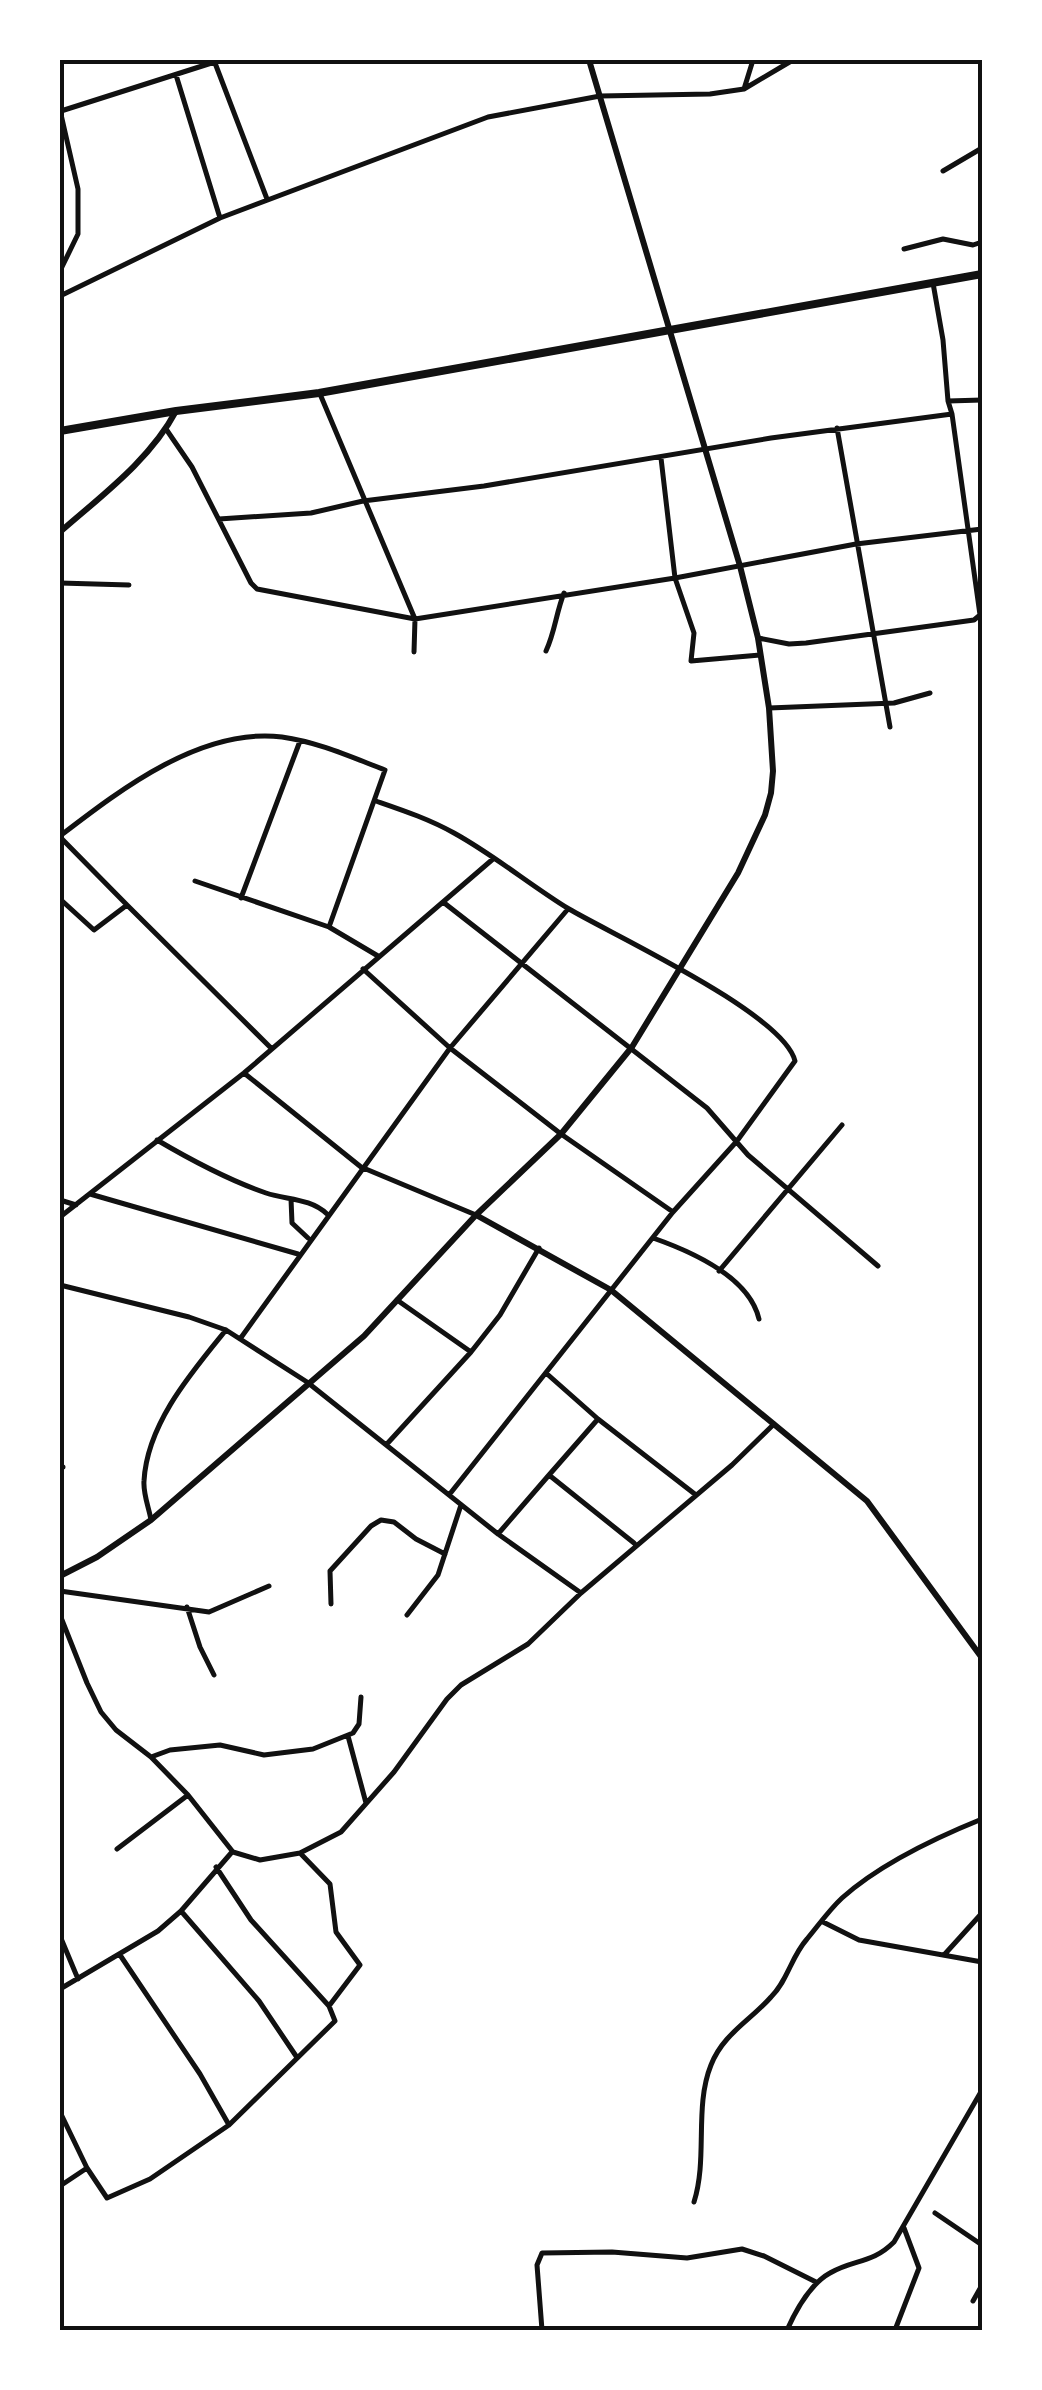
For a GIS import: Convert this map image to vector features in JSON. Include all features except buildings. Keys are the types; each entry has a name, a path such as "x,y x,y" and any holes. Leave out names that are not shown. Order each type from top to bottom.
{"highway":[{"path":"60,431 319,393 982,274"}],"street":[{"path":"60,1576 152,1520 364,1336 476,1215 560,1134 632,1047 738,874 765,816 773,770 762,655 740,566 589,60"},
{"path":"744,89 753,60"},
{"path":"60,296 220,218 488,117 600,96 710,94 744,89 793,60"},
{"path":"60,271 78,234 78,189 60,110 217,61 267,200"},
{"path":"176,74 220,218"},
{"path":"943,171 982,148"},
{"path":"904,249 943,239 974,245 982,242"},
{"path":"758,638 790,644 974,620 980,615 933,282"},
{"path":"319,393 415,619 414,652"},
{"path":"948,401 982,400"},
{"path":"60,532 148,452 176,411"},
{"path":"219,519 311,513 364,501 952,414"},
{"path":"837,428 890,727"},
{"path":"166,429 192,467 257,589 415,619 675,578 856,544 982,530"},
{"path":"660,458 675,578 692,623 692,662 762,655"},
{"path":"60,583 129,585"},
{"path":"546,651 564,593"},
{"path":"769,708 905,702 930,694"},
{"path":"272,1049 60,837 116,792 200,750 246,736 300,740 385,770 329,928"},
{"path":"242,898 300,740"},
{"path":"376,801 455,833 568,908 758,1019 793,1053 796,1061 737,1142 673,1212 449,1496"},
{"path":"60,1216 272,1049 493,859"},
{"path":"195,881 329,928 378,956"},
{"path":"60,899 94,930 126,905"},
{"path":"444,902 707,1108 737,1142 878,1266"},
{"path":"240,1340 298,1254 450,1048 568,908"},
{"path":"364,970 450,1048 560,1134 673,1212"},
{"path":"244,1072 362,1167 476,1215 611,1290 881,1515 982,1658"},
{"path":"719,1271 842,1125"},
{"path":"157,1140 232,1178 269,1194 314,1204 328,1214"},
{"path":"90,1194 298,1254"},
{"path":"290,1198 292,1222 310,1239"},
{"path":"60,1200 76,1205"},
{"path":"653,1238 684,1249 719,1271 750,1296 759,1318"},
{"path":"386,1445 500,1315 539,1248"},
{"path":"60,1285 189,1316 226,1330 307,1382 498,1534 581,1593"},
{"path":"398,1300 471,1352"},
{"path":"152,1520 144,1486 148,1452 193,1371 226,1330"},
{"path":"546,1372 598,1419 696,1494"},
{"path":"498,1534 598,1419"},
{"path":"60,1615 101,1712 188,1795 233,1852 260,1860 300,1853 341,1832 394,1772 446,1698 461,1684 528,1644 635,1544 774,1424"},
{"path":"549,1475 635,1544"},
{"path":"406,1615 438,1575 461,1505"},
{"path":"330,1604 330,1571 381,1520 394,1522 416,1540 445,1554"},
{"path":"60,1591 214,1612 270,1586"},
{"path":"188,1607 214,1675"},
{"path":"151,1757 170,1750 220,1745 264,1754 298,1752 348,1736 359,1724 361,1697"},
{"path":"348,1736 366,1803"},
{"path":"117,1849 188,1795"},
{"path":"694,2202 700,2184 706,2080 730,2034 777,1991 797,1951 841,1900 874,1876 982,1819"},
{"path":"60,1988 158,1931 233,1852"},
{"path":"300,1853 330,1884 336,1932 360,1965 329,2006"},
{"path":"60,2112 87,2168 105,2198 110,2197 150,2179 229,2126 296,2056 332,2026 335,2014 242,1910 216,1868"},
{"path":"181,1911 259,2002 296,2056"},
{"path":"944,1955 982,1913"},
{"path":"822,1922 859,1940 982,1962"},
{"path":"60,1936 78,1979"},
{"path":"120,1955 200,2074 229,2126"},
{"path":"787,2330 816,2282 839,2269 876,2258 904,2228 982,2090"},
{"path":"972,2108 982,2116"},
{"path":"60,2186 87,2168"},
{"path":"935,2213 982,2245"},
{"path":"895,2330 919,2268 904,2228"},
{"path":"542,2330 538,2264 542,2253 612,2252 688,2258 742,2250 764,2256 816,2282"},
{"path":"973,2301 982,2285"},
{"path":"899,2321 903,2330"}]}
